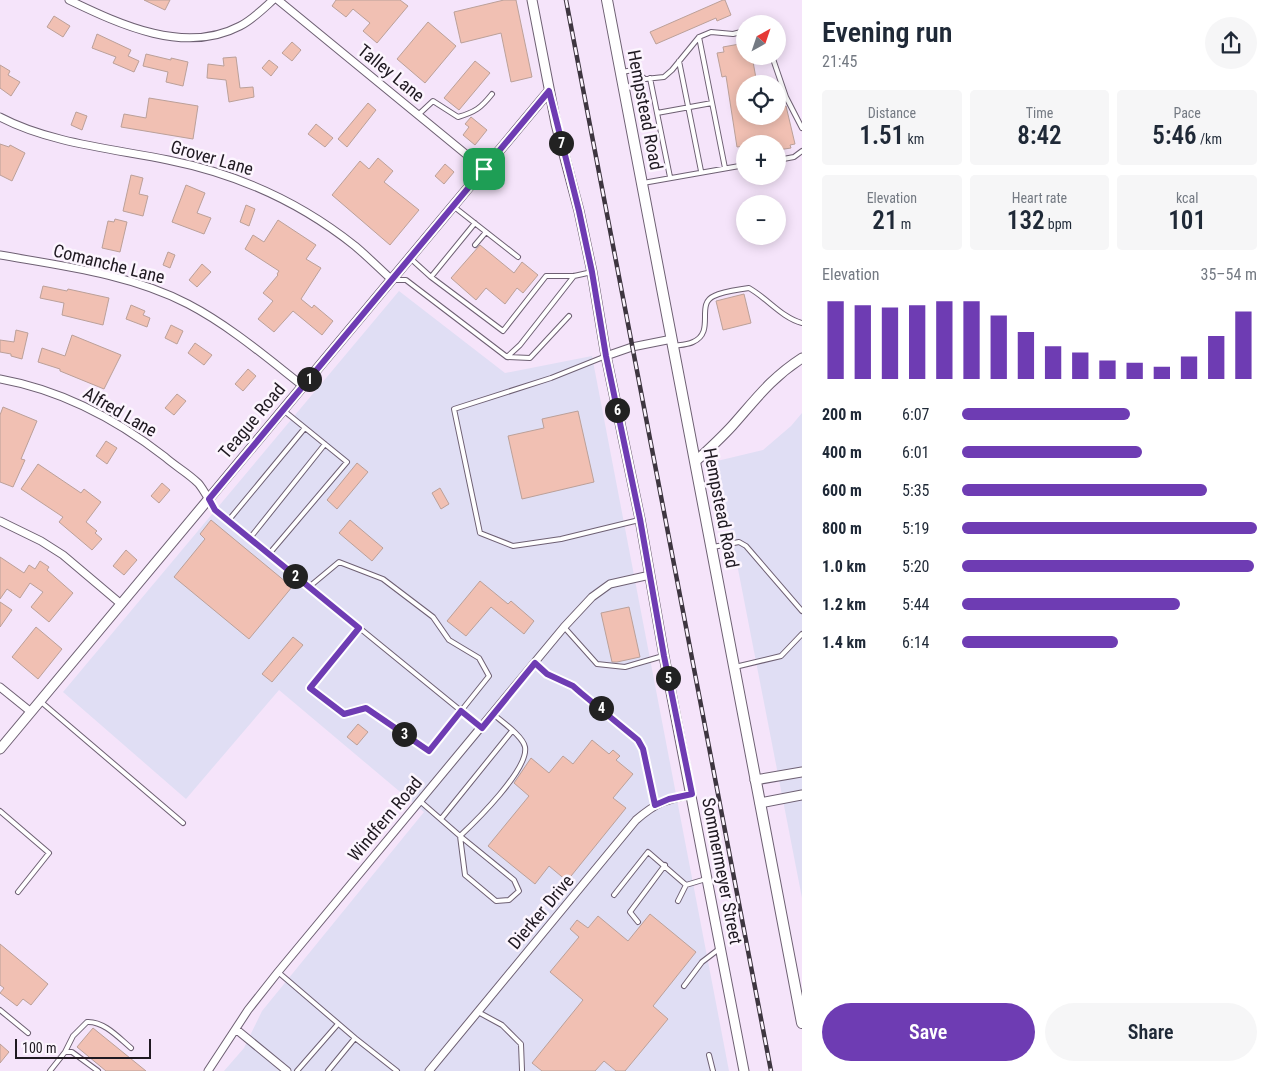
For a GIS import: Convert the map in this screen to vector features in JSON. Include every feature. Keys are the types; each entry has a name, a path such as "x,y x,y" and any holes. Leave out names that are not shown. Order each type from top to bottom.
{"main road":[{"name":"Hempstead Road","path":"607,0 802,1023"}],"street":[{"path":"69,0 139,29 191,39 210,38 243,25 273,0"},
{"name":"Talley Lane","path":"278,0 484,169"},
{"name":"Sommermeyer Street","path":"532,0 549,91 592,272 606,356 640,519 664,656 744,1071"},
{"name":"Teague Road","path":"0,749 549,91"},
{"name":"Grover Lane","path":"0,117 48,136 196,166 242,180 276,195 309,213 357,248 392,280"},
{"name":"Comanche Lane","path":"0,255 92,272 140,284 167,294 188,304 244,340 302,386"},
{"path":"606,356 632,346 672,343"},
{"path":"696,462 731,427 764,388 778,375 802,358"},
{"name":"Alfred Lane","path":"0,379 47,391 82,405 138,436 199,484 209,499"},
{"path":"0,521 41,541 63,555 121,604"},
{"name":"Windfern Road","path":"208,1071 248,1010 278,972 421,802 564,627 592,597 610,584 650,575"},
{"path":"0,687 31,712"},
{"path":"755,780 802,772"},
{"name":"Dierker Drive","path":"429,1071 636,820 655,805 669,799 692,794"},
{"path":"760,803 802,795"},
{"path":"236,1030 287,1071"}],"lane":[{"path":"620,72 633,70 646,79 664,77 699,37 711,32 736,33"},
{"path":"699,37 725,168"},
{"path":"679,61 701,171"},
{"path":"775,65 786,97 802,128"},
{"path":"650,78 670,177"},
{"path":"418,115 433,101 458,117 469,114 481,108 492,94"},
{"path":"657,113 712,103"},
{"path":"786,158 794,157 802,151"},
{"path":"643,183 701,171 736,166"},
{"path":"453,206 518,258"},
{"path":"431,277 475,223"},
{"path":"475,245 486,232"},
{"path":"410,258 431,277 504,332 546,276 574,276 592,272"},
{"path":"507,357 520,344 574,276"},
{"path":"392,280 406,280 507,357 530,358 568,316"},
{"path":"672,343 693,342 701,336 706,329 706,304 713,296 749,288 786,316 802,322"},
{"path":"606,356 551,378 454,408 480,533 513,546 561,539 640,519"},
{"path":"269,554 346,462 283,410"},
{"path":"228,520 304,428"},
{"path":"250,538 325,444"},
{"path":"209,499 215,510 482,728"},
{"path":"712,547 739,542 746,546 802,611"},
{"path":"309,587 338,562 383,579 433,617 449,640 479,658 489,676 429,751 366,708 344,714 310,688 359,628"},
{"path":"564,627 597,664 625,667 664,656"},
{"path":"734,667 781,656 802,634"},
{"path":"535,663 547,674 573,686 638,740 643,749 655,805"},
{"path":"40,701 183,823"},
{"path":"460,836 498,795 518,770 524,758 526,748 523,740 493,714"},
{"path":"441,819 512,731"},
{"path":"421,802 514,880 519,891 508,900 496,901 465,875 460,836"},
{"path":"0,811 49,853 18,892"},
{"path":"614,895 648,852 686,885"},
{"path":"638,922 630,912 665,866"},
{"path":"678,901 686,885 708,879"},
{"path":"684,986 702,962 720,947"},
{"path":"278,972 338,1024 397,1071"},
{"path":"0,1010 28,1033"},
{"path":"478,1012 502,1025 521,1044 522,1070"},
{"path":"50,1071 65,1052 73,1036 87,1022 94,1021 103,1026 131,1048"},
{"path":"297,1071 338,1024"},
{"path":"328,1071 355,1038"},
{"path":"65,1052 72,1052 98,1071"},
{"path":"709,1055 713,1071"}],"shaded area":[{"path":"399,291 505,373 592,356 729,1071 224,1071 244,1048 262,1011 424,812 279,690 186,799 63,692"},
{"path":"802,413 802,898 717,461 763,450 791,426"}],"building":[{"path":"144,0 170,0 165,10"},
{"path":"336,0 400,0 408,6 377,43 363,31 370,23 353,9 346,17 332,6"},
{"path":"504,0 516,0 532,77 511,82 501,33 461,43 454,12"},
{"path":"725,0 731,15 717,21 716,18 656,44 650,32"},
{"path":"54,16 70,26 63,37 47,27"},
{"path":"428,22 456,46 425,83 397,59"},
{"path":"97,34 131,50 128,56 139,61 134,72 113,63 116,57 92,48"},
{"path":"292,42 301,50 292,61 282,53"},
{"path":"736,45 736,65 754,65 755,75 736,75 736,125 786,125 786,106 795,144 790,145 791,148 786,149 786,135 736,135 736,141 726,76 722,77 717,53 724,52 723,47"},
{"path":"146,54 188,62 183,86 166,82 168,72 143,66"},
{"path":"236,57 240,88 253,87 254,97 229,102 226,80 207,78 208,64 224,66 223,58"},
{"path":"269,60 278,67 271,76 262,68"},
{"path":"475,61 490,73 459,110 444,98"},
{"path":"0,65 10,71 8,75 20,82 11,96 0,88"},
{"path":"149,98 198,106 193,139 121,127 124,114 146,118"},
{"path":"368,103 376,110 347,147 338,139"},
{"path":"76,112 87,116 82,130 71,125"},
{"path":"471,117 487,130 475,145 463,135 469,127 465,124"},
{"path":"316,124 333,138 325,147 308,134"},
{"path":"0,144 9,147 10,145 25,153 12,181 0,175"},
{"path":"378,158 393,171 384,182 419,210 390,245 332,195 360,161 369,169"},
{"path":"445,164 454,172 444,184 435,176"},
{"path":"131,175 143,178 139,194 148,196 143,216 123,211"},
{"path":"186,185 205,193 197,213 211,218 204,234 172,222"},
{"path":"246,205 255,209 249,226 240,222"},
{"path":"115,219 127,222 120,252 102,248 108,221 114,222"},
{"path":"278,220 316,245 306,259 321,268 301,299 312,308 314,305 333,321 322,335 293,311 274,332 258,319 273,301 263,293 278,275 279,271 245,249 253,235 264,242"},
{"path":"480,245 514,273 522,262 538,275 523,293 517,288 505,304 486,288 476,300 451,278"},
{"path":"168,252 175,255 170,268 163,265"},
{"path":"202,264 211,272 197,287 189,280"},
{"path":"43,286 67,291 68,289 109,298 103,325 62,315 64,303 40,298"},
{"path":"744,294 751,323 723,330 716,301"},
{"path":"131,305 145,311 143,315 150,318 147,327 126,319"},
{"path":"171,325 183,331 177,344 165,338"},
{"path":"16,330 28,333 22,359 0,352 0,340 14,342"},
{"path":"72,335 121,355 104,389 60,371 60,369 38,362 42,348 65,356"},
{"path":"195,343 212,355 204,365 188,353"},
{"path":"248,369 256,376 243,391 235,384"},
{"path":"177,394 186,401 174,415 165,408"},
{"path":"3,407 37,421 21,459 25,460 13,487 0,482 0,415"},
{"path":"578,411 594,482 522,499 508,436 544,428 542,419"},
{"path":"106,441 117,448 107,464 96,456"},
{"path":"357,463 368,472 337,509 327,500"},
{"path":"38,464 81,493 84,489 101,502 86,522 97,531 95,533 102,539 92,550 59,522 63,517 21,489"},
{"path":"162,483 170,490 159,503 151,496"},
{"path":"440,488 449,504 441,509 432,493"},
{"path":"211,520 292,587 249,639 174,577 205,539 200,534"},
{"path":"350,520 383,548 372,561 339,533"},
{"path":"126,550 137,560 124,575 113,566"},
{"path":"0,557 24,573 29,565 35,569 40,561 49,567 47,570 73,593 49,622 31,607 43,592 30,583 20,598 7,589 0,599"},
{"path":"480,581 508,604 511,601 534,621 524,634 491,607 466,636 447,621"},
{"path":"0,602 12,610 0,627"},
{"path":"629,607 640,657 612,662 601,613"},
{"path":"36,627 62,649 38,679 12,657"},
{"path":"293,637 303,645 272,682 262,674"},
{"path":"358,724 368,732 357,745 347,737"},
{"path":"592,740 609,754 613,750 620,756 616,760 633,774 613,798 626,808 567,881 549,866 535,884 488,846 529,796 514,783 531,758 549,773 563,756 573,764"},
{"path":"650,914 696,952 653,1006 668,1019 625,1071 616,1071 604,1061 595,1071 542,1071 532,1063 583,1000 550,972 579,937 570,929 577,920 588,928 598,916 628,941"},
{"path":"0,944 48,984 31,1005 23,999 17,1006 0,993 4,988 0,985"},
{"path":"93,1028 146,1071 106,1071 77,1047"},
{"path":"0,1044 9,1052 0,1063"}],"railway":[{"path":"566,0 771,1071"}],"route":[{"path":"549,91 592,272 606,356 640,519 664,656 692,794 669,799 655,805 643,749 638,740 573,686 556,680 535,663 482,728 461,711 429,751 366,708 344,714 310,688 359,628 215,510 209,499 484,169 549,91"}]}
